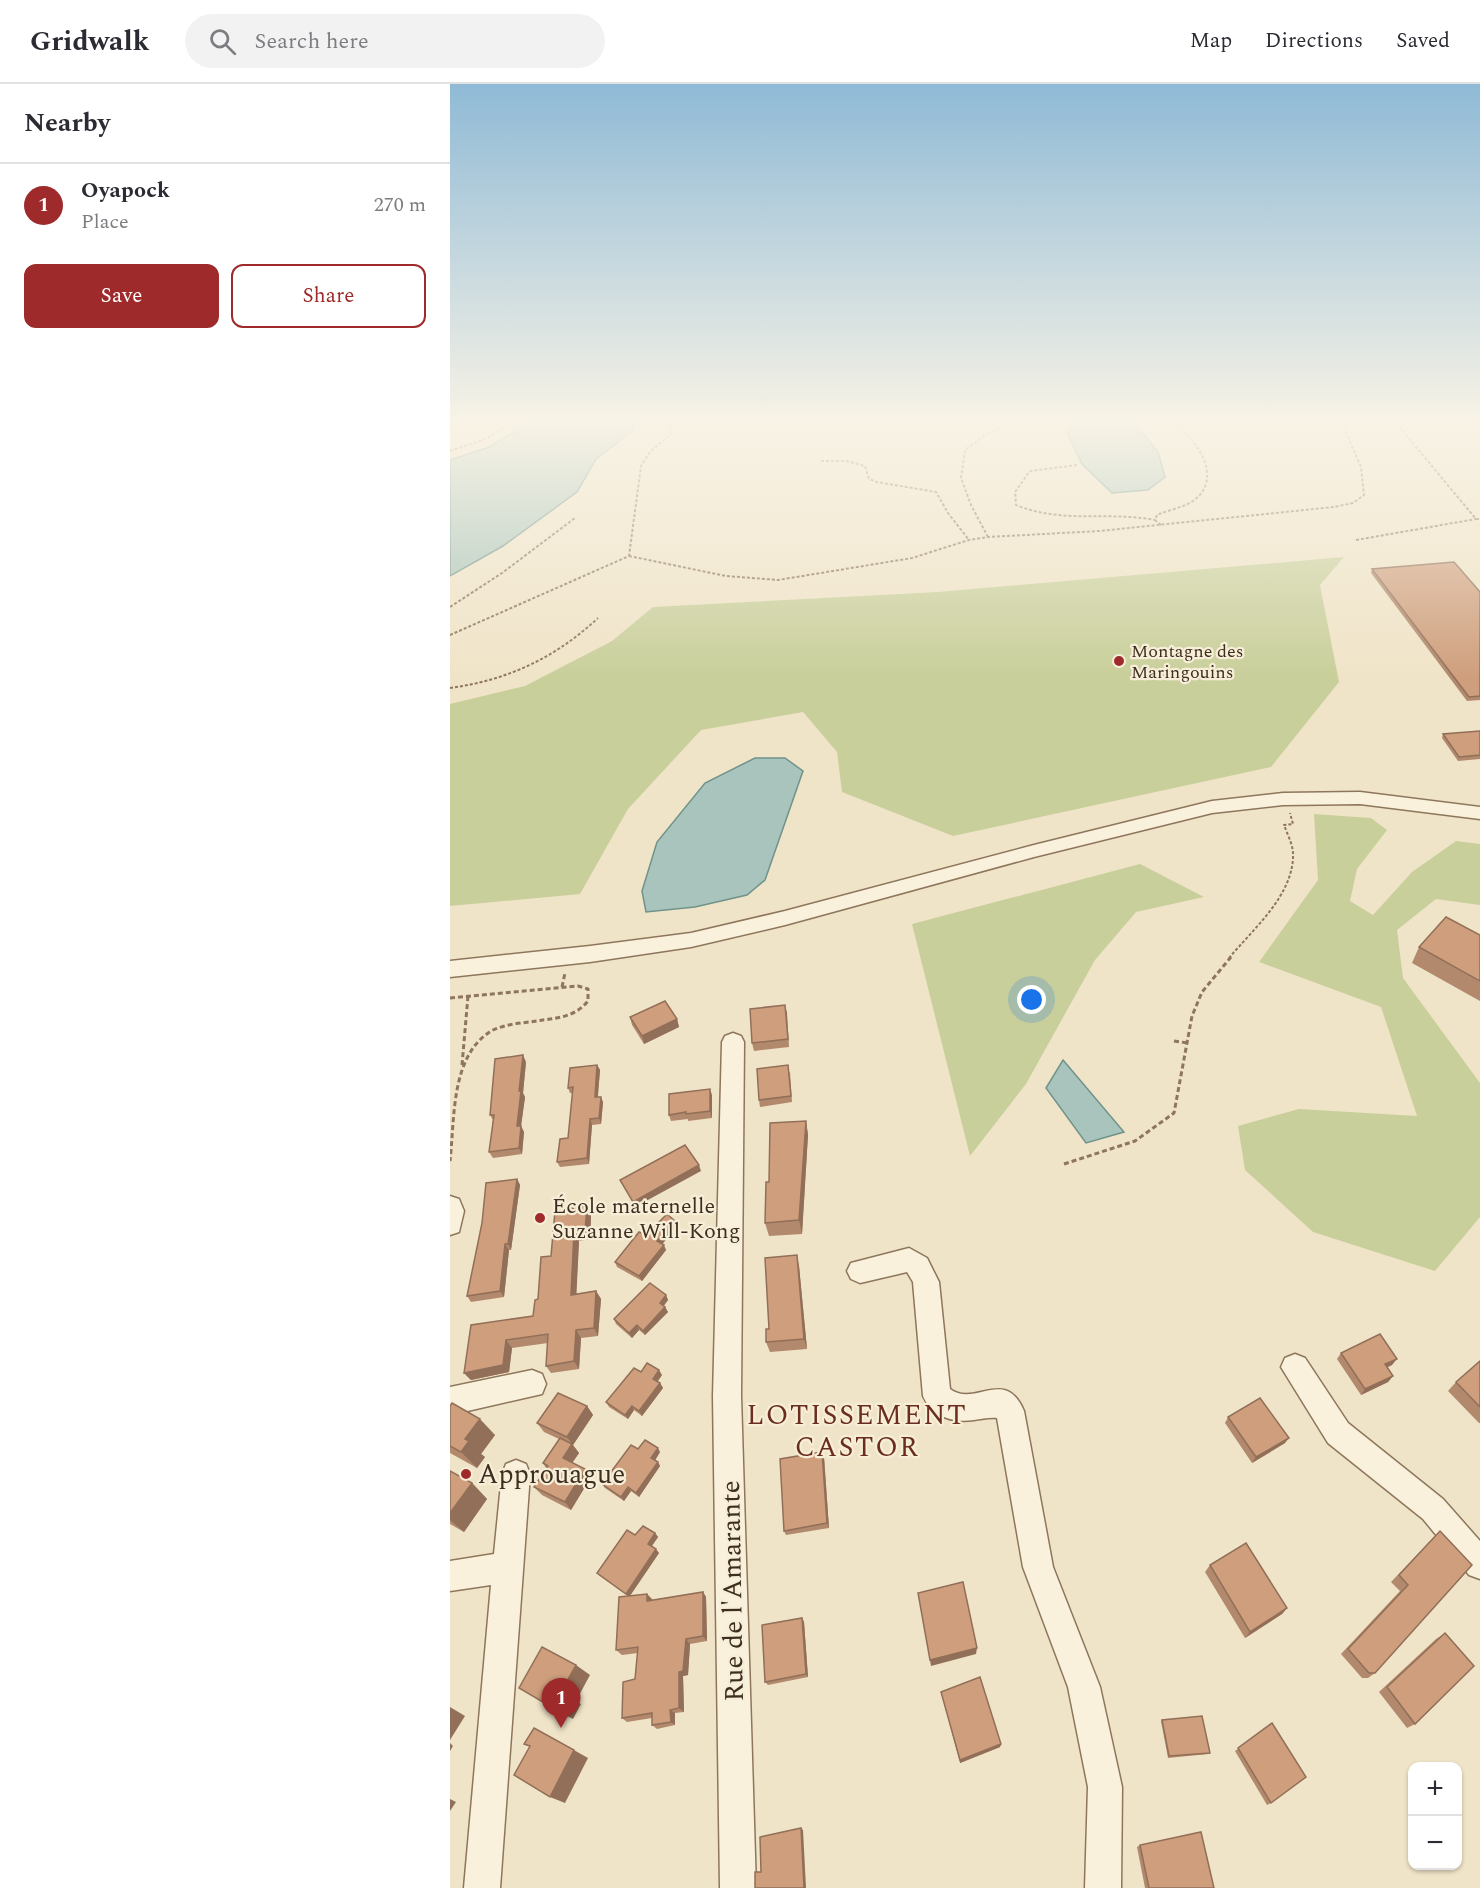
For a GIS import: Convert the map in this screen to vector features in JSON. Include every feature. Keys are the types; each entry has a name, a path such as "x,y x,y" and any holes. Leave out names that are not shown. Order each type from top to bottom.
{"street":[{"path":"450,969 590,954 691,940 785,918 1034,851 1212,807 1283,799 1360,798 1480,813"},
{"name":"Rue de l'Amarante","path":"733,1042 727,1396 738,1888"},
{"path":"450,1207 452,1211 450,1224"},
{"path":"860,1271 909,1260 916,1263 922,1269 926,1282 937,1396 944,1406 955,1408 1001,1402 1010,1411 1038,1566 1084,1687 1105,1787 1103,1888"},
{"path":"1295,1367 1338,1433 1433,1509 1480,1564"},
{"path":"450,1401 532,1384"},
{"path":"482,1888 516,1474"},
{"path":"450,1576 510,1567"}],"path":[{"path":"629,556 636,507"},
{"path":"945,507 969,540"},
{"path":"972,507 988,537"},
{"path":"1021,507 1035,514 1061,518 1126,516 1155,520 1161,525"},
{"path":"1155,520 1157,515 1176,507"},
{"path":"450,635 629,556 726,576 778,580 912,558 969,540 988,537 1099,531 1332,507"},
{"path":"1466,507 1476,519"},
{"path":"450,607 502,573 575,518"},
{"path":"1356,540 1480,519"},
{"path":"450,688 480,685 524,672 580,637 598,618"},
{"path":"1064,1164 1135,1142 1174,1113 1192,1016 1202,992 1282,894 1291,875 1293,850 1284,825 1293,824 1289,809"},
{"path":"562,987 565,973"},
{"path":"450,998 578,986 588,989 591,999 588,1006 574,1015 495,1028 482,1039 462,1066"},
{"path":"450,1161 468,996"},
{"path":"1174,1041 1188,1043"}],"green space":[{"path":"1344,557 1320,585 1339,682 1271,767 953,836 842,792 837,752 803,712 701,730 628,809 580,894 450,906 450,704 525,686 612,641 653,607 938,592"},
{"path":"1314,814 1371,818 1387,830 1357,869 1350,901 1373,915 1412,872 1456,841 1480,844 1480,905 1436,899 1397,930 1403,978 1480,1083 1480,1217 1435,1271 1313,1232 1245,1170 1238,1126 1299,1109 1417,1116 1381,1007 1259,962 1318,880"},
{"path":"1140,864 1204,897 1136,912 1095,960 1026,1084 970,1156 912,924"}],"water":[{"path":"450,507 556,507 503,546 450,576"},
{"path":"755,758 785,758 803,771 765,880 747,895 695,907 646,912 642,891 657,842 705,783"},
{"path":"1063,1060 1124,1132 1086,1143 1046,1088"}],"building":[{"path":"1454,562 1480,592 1480,696 1469,697 1372,569"},
{"path":"1480,731 1480,755 1459,757 1443,734"},
{"path":"1446,917 1480,935 1480,981 1419,947"},
{"path":"665,1001 677,1019 642,1036 630,1017"},
{"path":"785,1005 788,1039 752,1043 750,1009"},
{"path":"523,1055 517,1126 521,1126 519,1148 489,1152 494,1115 490,1115 495,1059"},
{"path":"597,1065 595,1097 601,1097 599,1118 590,1119 587,1158 557,1162 560,1139 568,1138 573,1087 568,1088 570,1068"},
{"path":"788,1065 791,1096 759,1100 757,1069"},
{"path":"710,1089 710,1111 669,1115 669,1094"},
{"path":"806,1121 799,1220 765,1223 766,1182 769,1182 770,1123"},
{"path":"685,1145 699,1165 633,1202 620,1180"},
{"path":"517,1179 508,1244 505,1244 500,1291 467,1296 482,1223 486,1183"},
{"path":"587,1206 585,1231 574,1232 571,1295 596,1291 594,1328 576,1330 574,1361 546,1366 548,1334 506,1340 503,1365 464,1373 471,1325 533,1316 535,1300 538,1299 541,1257 551,1256 555,1211"},
{"path":"667,1214 675,1221 657,1241 664,1245 639,1276 615,1262 639,1232 646,1235"},
{"path":"797,1255 804,1339 766,1342 766,1329 769,1329 765,1258"},
{"path":"650,1283 666,1295 660,1303 665,1307 643,1331 637,1325 629,1333 614,1319"},
{"path":"1380,1334 1397,1359 1385,1364 1393,1376 1365,1389 1341,1353"},
{"path":"1480,1361 1480,1407 1456,1382"},
{"path":"647,1363 659,1370 653,1379 660,1383 639,1411 632,1406 625,1415 606,1402 634,1368 641,1372"},
{"path":"558,1393 587,1406 567,1437 537,1423"},
{"path":"1260,1398 1289,1438 1256,1457 1228,1417"},
{"path":"452,1403 480,1419 465,1439 469,1441 461,1452 450,1446 450,1406"},
{"path":"560,1438 572,1444 563,1458 585,1469 565,1502 534,1487 548,1466 543,1463"},
{"path":"645,1440 658,1448 651,1458 658,1462 636,1493 628,1487 621,1497 602,1484 631,1445 638,1449"},
{"path":"822,1452 827,1523 784,1531 780,1459"},
{"path":"450,1471 472,1483 450,1513"},
{"path":"643,1526 655,1533 648,1544 656,1549 626,1594 597,1573 627,1530 635,1535"},
{"path":"1440,1531 1472,1565 1375,1673 1369,1673 1348,1649 1408,1585 1399,1575"},
{"path":"1246,1543 1287,1608 1250,1632 1210,1565"},
{"path":"963,1582 977,1648 930,1660 918,1593"},
{"path":"703,1592 703,1636 686,1639 683,1671 679,1672 679,1708 670,1710 671,1722 652,1725 652,1713 622,1718 623,1682 635,1679 638,1647 616,1650 619,1597 647,1594 647,1601"},
{"path":"802,1618 806,1674 765,1682 762,1625"},
{"path":"1445,1633 1474,1666 1415,1724 1387,1687"},
{"path":"542,1647 576,1665 561,1692 567,1695 558,1711 519,1688"},
{"path":"980,1677 1001,1744 960,1760 941,1692"},
{"path":"1202,1716 1210,1753 1169,1756 1162,1720"},
{"path":"1272,1723 1306,1777 1271,1803 1238,1748"},
{"path":"534,1728 574,1750 550,1797 514,1775 530,1746 524,1744"},
{"path":"801,1828 804,1888 755,1888 755,1872 761,1872 760,1837"},
{"path":"1201,1832 1214,1888 1149,1888 1140,1845"}],"place":[{"name":"Montagne des Maringouins","path":"1119,661"},
{"name":"École maternelle Suzanne Will-Kong","path":"540,1218"},
{"name":"Approuague","path":"466,1474"},
{"name":"Oyapock","path":"561,1728"}],"district":[{"name":"LOTISSEMENT CASTOR","path":"857,1430"}]}
